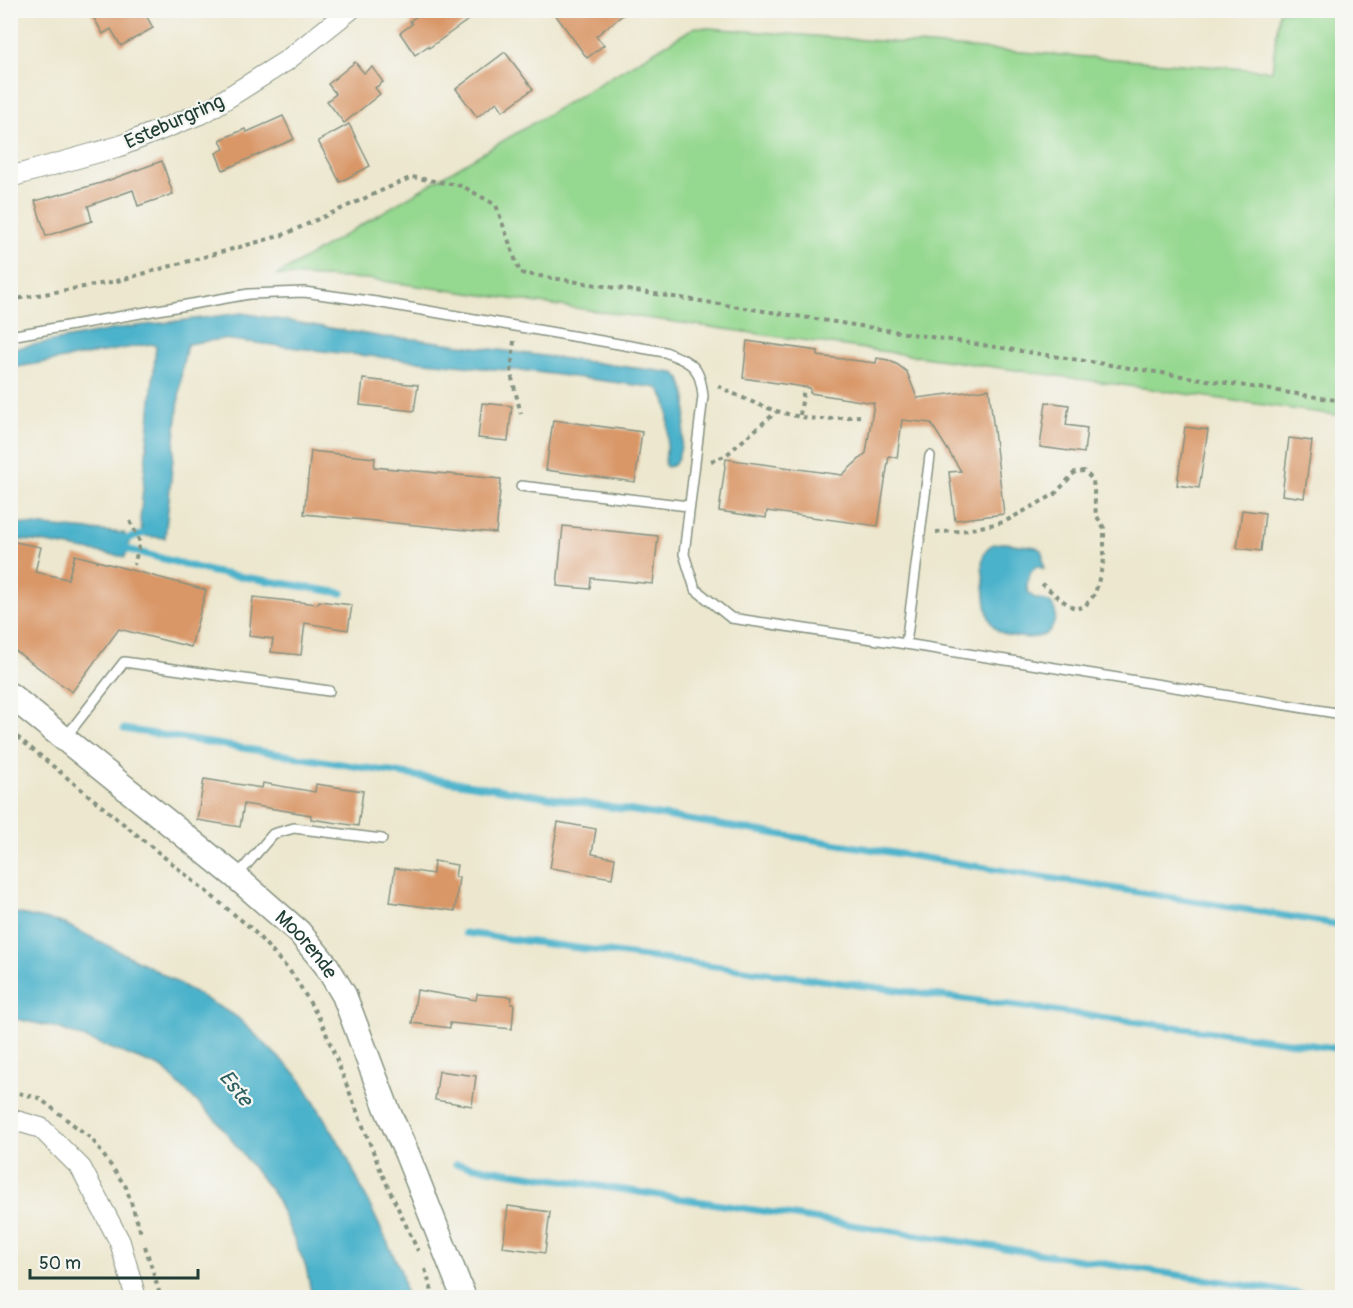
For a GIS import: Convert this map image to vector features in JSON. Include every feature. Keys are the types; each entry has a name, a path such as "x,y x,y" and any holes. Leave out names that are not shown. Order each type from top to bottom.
{"street":[{"name":"Esteburgring","path":"10,177 120,146 205,112 286,61 350,10"},
{"name":"Moorende","path":"10,695 236,877 299,932 326,965 344,995 387,1109 464,1298"},
{"path":"10,1119 41,1128 81,1168 120,1242 136,1298"}],"lane":[{"path":"10,336 249,294 304,292 376,302 665,352 689,362 701,377 703,396 684,554 695,589 731,618 1342,714"},
{"path":"906,644 930,456"},
{"path":"521,486 688,506"},
{"path":"64,738 124,662 329,691"},
{"path":"236,877 273,834 284,830 294,828 382,839"}],"path":[{"path":"10,300 117,281 284,235 412,177 462,186 496,205 520,273 1342,401"},
{"path":"513,348 511,374 521,414"},
{"path":"701,377 748,401 776,411 820,419 860,416"},
{"path":"800,415 804,387"},
{"path":"693,468 725,456 776,411"},
{"path":"920,533 962,531 1004,522 1055,494 1075,472 1084,471 1094,480 1096,515 1104,528 1104,560 1095,594 1085,606 1076,609 1042,584"},
{"path":"130,521 140,542 134,565"},
{"path":"10,731 252,929 294,976 322,1023 382,1174 418,1252"},
{"path":"423,1262 434,1298"}],"green space":[{"path":"1279,11 1342,11 1342,416 368,279 277,275 695,27 1272,71"}],"water":[{"path":"242,313 383,337 415,339 674,373 681,381 686,399 682,444 677,460 674,465 667,467 665,465 668,414 663,395 658,388 528,371 223,339 187,344 182,368 165,538 145,536 140,521 156,346 144,345 11,368 11,349 121,328"},
{"path":"10,523 124,533 129,543 125,557 11,539"},
{"path":"1005,543 1036,547 1042,551 1044,569 1037,566 1034,569 1027,586 1033,597 1050,603 1055,612 1054,622 1046,634 1027,638 1007,635 993,626 989,619 982,569 983,560 990,546"},
{"name":"Este","path":"11,912 63,923 150,967 237,1017 299,1077 343,1149 401,1271 406,1297 312,1297 306,1267 275,1196 218,1122 162,1068 58,1028 11,1018"}],"building":[{"path":"89,10 143,10 153,28 121,46 111,29 103,34"},
{"path":"425,10 482,10 429,48 428,46 415,55 400,33 412,24 410,21"},
{"path":"552,10 629,10 596,36 604,45 587,58"},
{"path":"505,52 533,89 503,111 497,102 477,117 456,89"},
{"path":"355,62 364,73 372,67 383,82 375,88 380,94 344,123 327,101 336,94 328,84"},
{"path":"283,116 294,139 223,170 216,153 224,149 220,140 245,129 247,132"},
{"path":"349,124 370,166 340,182 318,141"},
{"path":"162,161 173,194 138,206 133,190 88,206 92,221 46,236 35,201 101,183"},
{"path":"747,341 818,351 818,356 876,363 877,358 888,360 907,372 917,398 989,389 1004,514 955,520 949,472 961,471 931,423 902,420 897,458 889,456 878,526 767,511 766,518 719,511 726,459 842,475 866,453 874,403 810,393 810,388 743,378"},
{"path":"363,379 418,385 414,411 360,405"},
{"path":"1046,402 1069,405 1066,425 1087,428 1084,453 1040,447"},
{"path":"482,403 512,406 508,441 478,438"},
{"path":"553,420 642,432 635,482 546,470"},
{"path":"1185,427 1208,430 1199,488 1177,485"},
{"path":"1289,438 1312,441 1304,498 1282,495"},
{"path":"311,451 375,458 374,467 501,479 496,533 304,514"},
{"path":"1242,510 1265,513 1261,551 1237,548"},
{"path":"563,526 658,536 653,584 591,578 590,589 557,586"},
{"path":"10,541 41,547 35,572 68,579 75,555 206,590 191,647 119,629 72,692 10,647"},
{"path":"253,597 352,605 348,630 305,623 301,655 271,652 273,639 249,636"},
{"path":"204,779 262,788 263,783 315,792 316,784 363,791 358,826 311,819 311,815 244,804 240,827 197,820"},
{"path":"558,822 596,829 592,854 615,858 612,878 550,868"},
{"path":"434,861 457,865 455,877 459,877 455,911 390,902 395,868 433,874"},
{"path":"417,990 476,1000 477,994 512,997 511,1004 514,1004 512,1029 450,1023 450,1028 412,1023"},
{"path":"439,1071 476,1076 472,1106 435,1100"},
{"path":"508,1206 550,1212 545,1253 503,1247"}],"waterway":[{"path":"118,542 151,531"},
{"path":"119,547 213,572 342,593"},
{"path":"124,729 1342,925"},
{"path":"465,933 1342,1049"},
{"path":"456,1164 1327,1298"}]}
